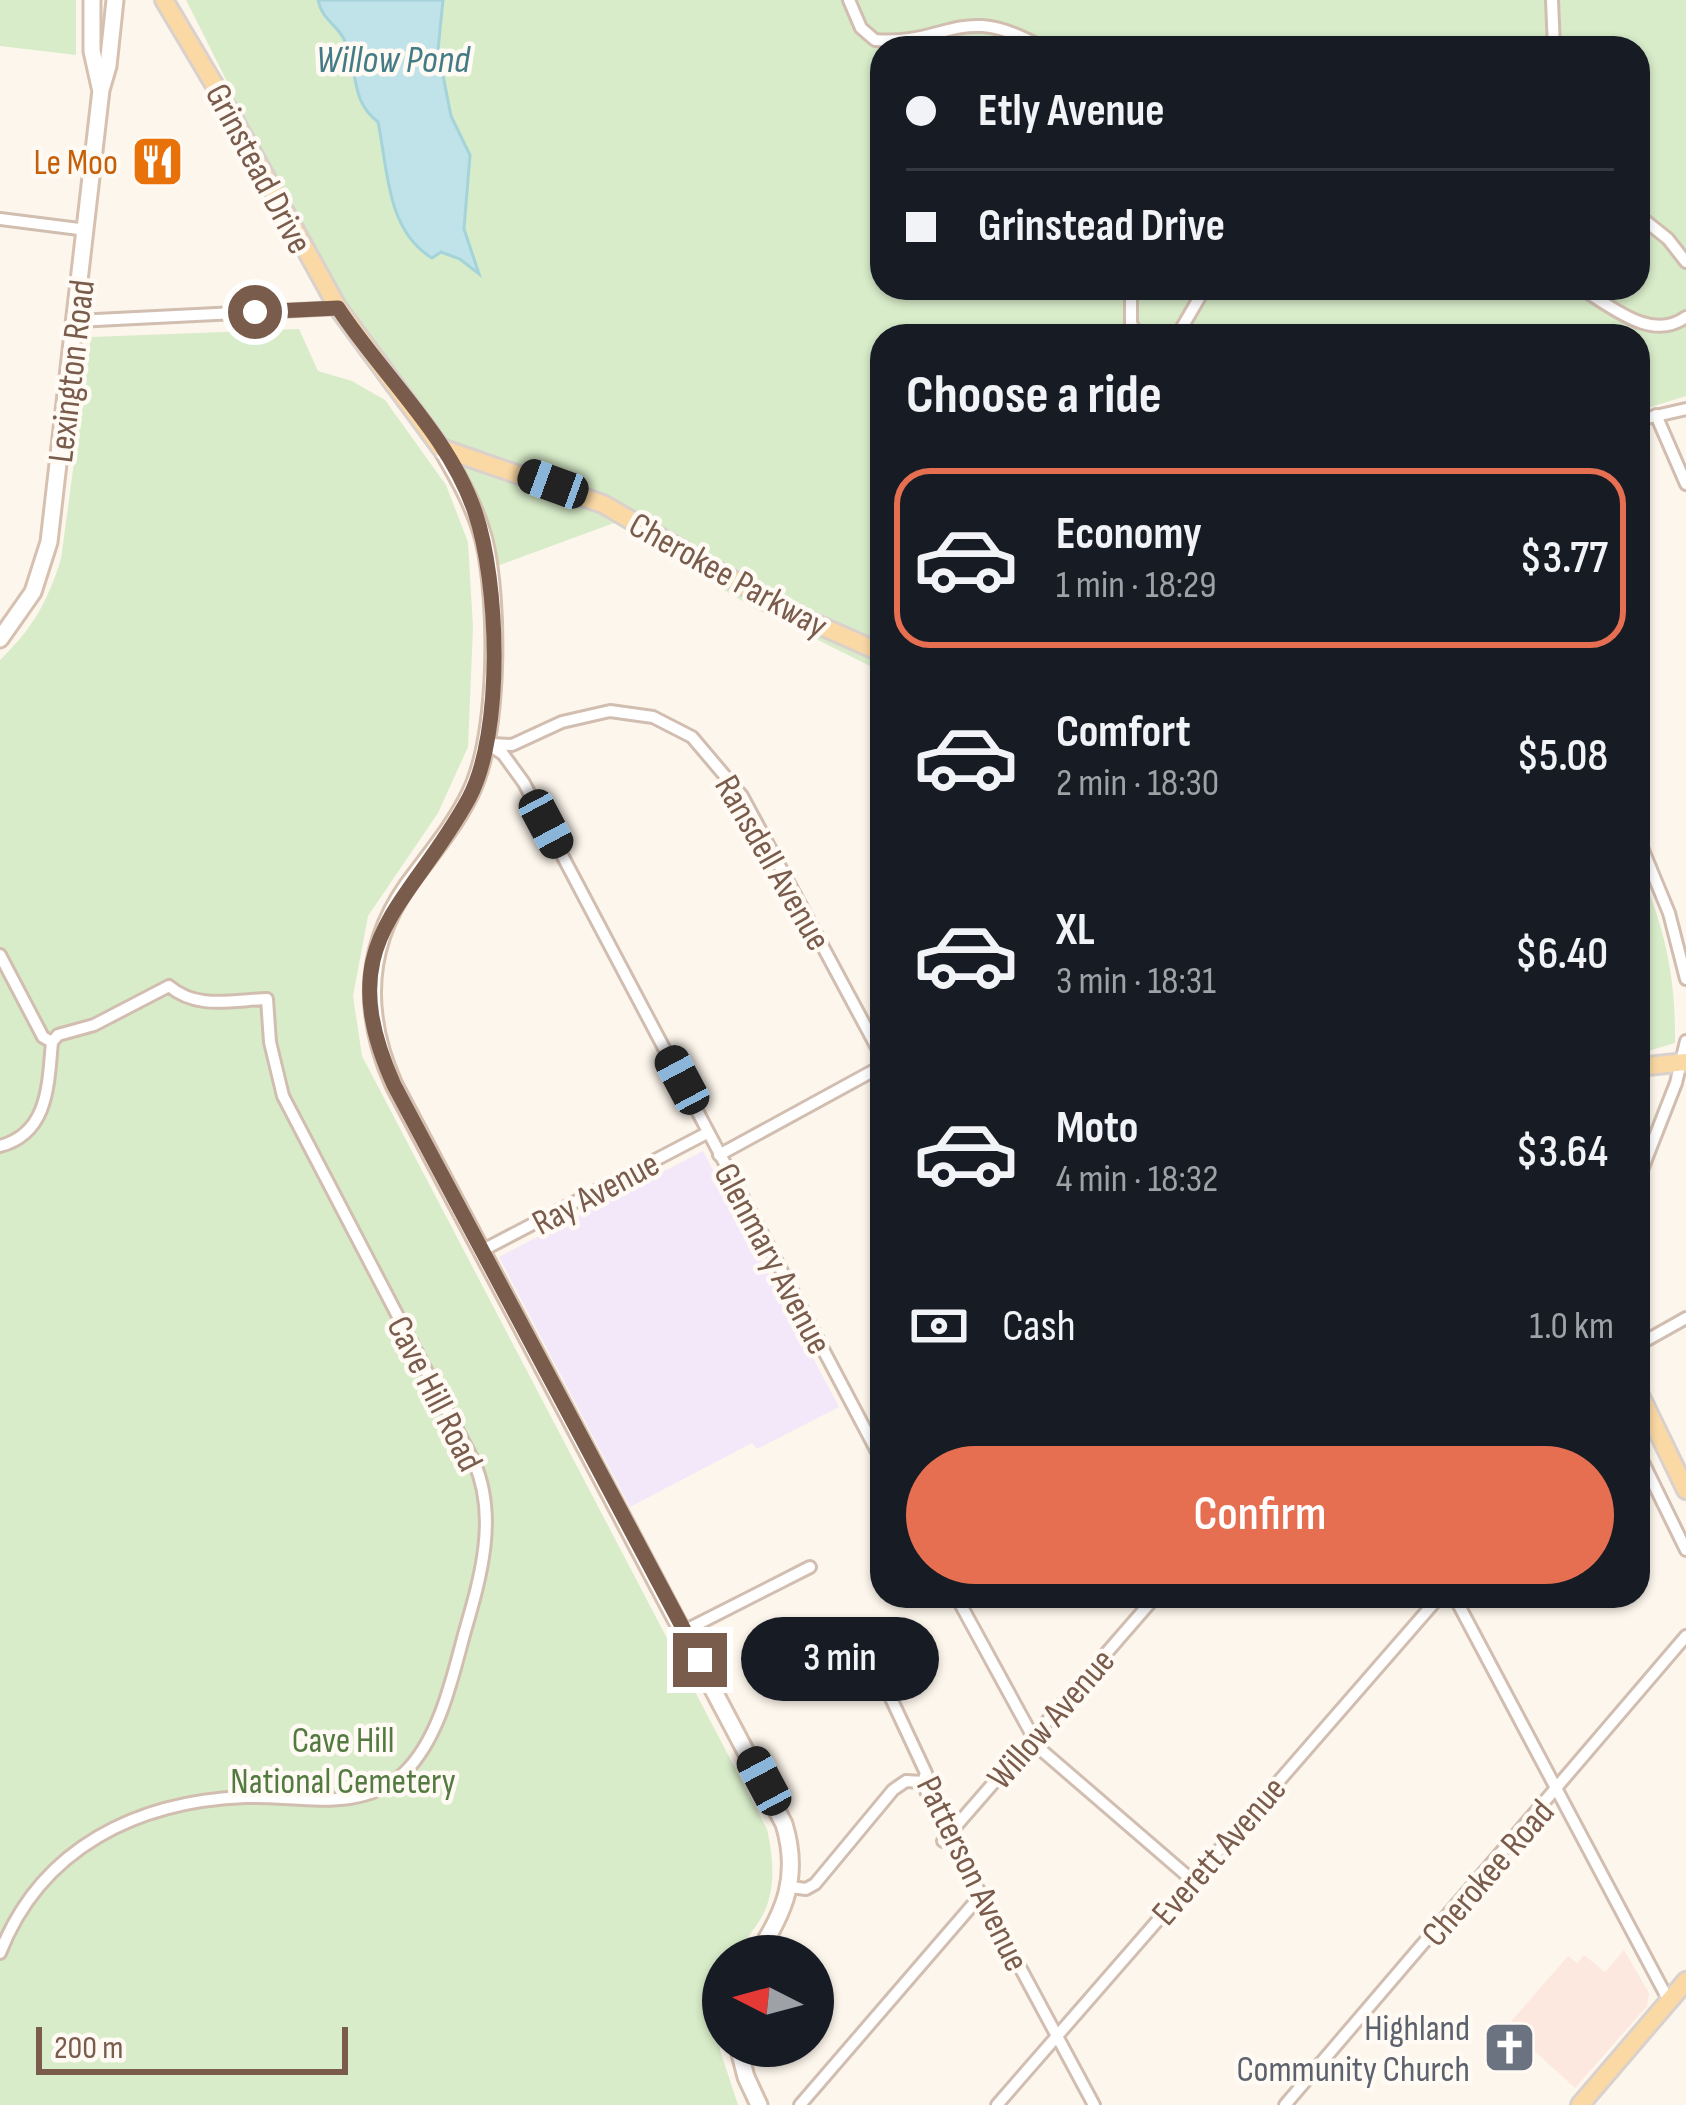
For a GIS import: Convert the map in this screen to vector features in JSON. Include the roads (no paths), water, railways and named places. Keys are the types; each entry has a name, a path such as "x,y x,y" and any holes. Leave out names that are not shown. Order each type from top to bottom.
{"main road":[{"name":"Lexington Road","path":"92,0 94,69 101,90"},
{"name":"Lexington Road","path":"0,638 34,592 49,542 115,0"},
{"name":"Grinstead Drive","path":"164,0 338,308 441,448 469,496 484,541 491,604 488,744 469,798 390,914 378,943 370,990 374,1030 384,1063 784,1824 792,1858 791,1888"},
{"name":"Cherokee Parkway","path":"441,448 603,504 787,611 870,648"},
{"path":"1650,1065 1684,1062"},
{"path":"1650,1416 1686,1490"},
{"path":"770,1935 791,1888"},
{"path":"1580,2105 1686,1982"},
{"path":"744,2067 759,2105"}],"street":[{"path":"849,0 861,28 870,36"},
{"path":"1552,0 1554,36"},
{"path":"915,36 956,21 980,21 1023,36"},
{"path":"0,219 87,230"},
{"path":"1650,225 1686,262"},
{"path":"1601,300 1642,323 1683,322"},
{"path":"76,320 338,308"},
{"path":"1650,417 1686,409"},
{"path":"1656,415 1686,484"},
{"name":"Ransdell Avenue","path":"488,744 512,745 562,722 610,711 653,717 692,737 742,796 870,1039"},
{"name":"Glenmary Avenue","path":"488,744 503,754 524,783 870,1438"},
{"path":"1650,867 1669,913 1686,979"},
{"path":"0,955 43,1037 52,1042 49,1085 38,1120 26,1134 0,1146"},
{"name":"Cave Hill Road","path":"0,1953 26,1900 50,1873 107,1830 146,1815 218,1800 343,1799 368,1794 406,1771 429,1736 447,1693 485,1544 483,1482 283,1096 270,1042 267,999 184,999 169,986 94,1025 58,1034 52,1042"},
{"path":"1650,1149 1684,1062 1686,1041"},
{"path":"719,1155 870,1069"},
{"name":"Ray Avenue","path":"483,1250 707,1133"},
{"path":"1650,1338 1686,1318"},
{"path":"1650,1476 1686,1550"},
{"path":"684,1630 810,1567"},
{"path":"963,1608 1044,1752 1192,1880"},
{"name":"Willow Avenue","path":"946,1837 1146,1608"},
{"name":"Everett Avenue","path":"997,2105 1430,1608"},
{"path":"1460,1608 1669,2000"},
{"name":"Cherokee Road","path":"1286,2105 1686,1636"},
{"name":"Patterson Avenue","path":"852,1643 889,1694 926,1773 923,1782 946,1837 1094,2105"},
{"path":"791,1888 815,1884 893,1790 906,1781 923,1782"},
{"path":"800,2105 981,1895"}],"water":[{"name":"Willow Pond","path":"318,0 443,0 438,50 451,116 470,155 464,229 479,274 441,252 432,258 406,232 392,197 378,122 363,104 345,41"}],"place":[{"name":"Le Moo","path":"157,161"},
{"name":"Highland Community Church","path":"1509,2048"}],"park label":[{"name":"Cave Hill National Cemetery","path":"343,1760"}]}
